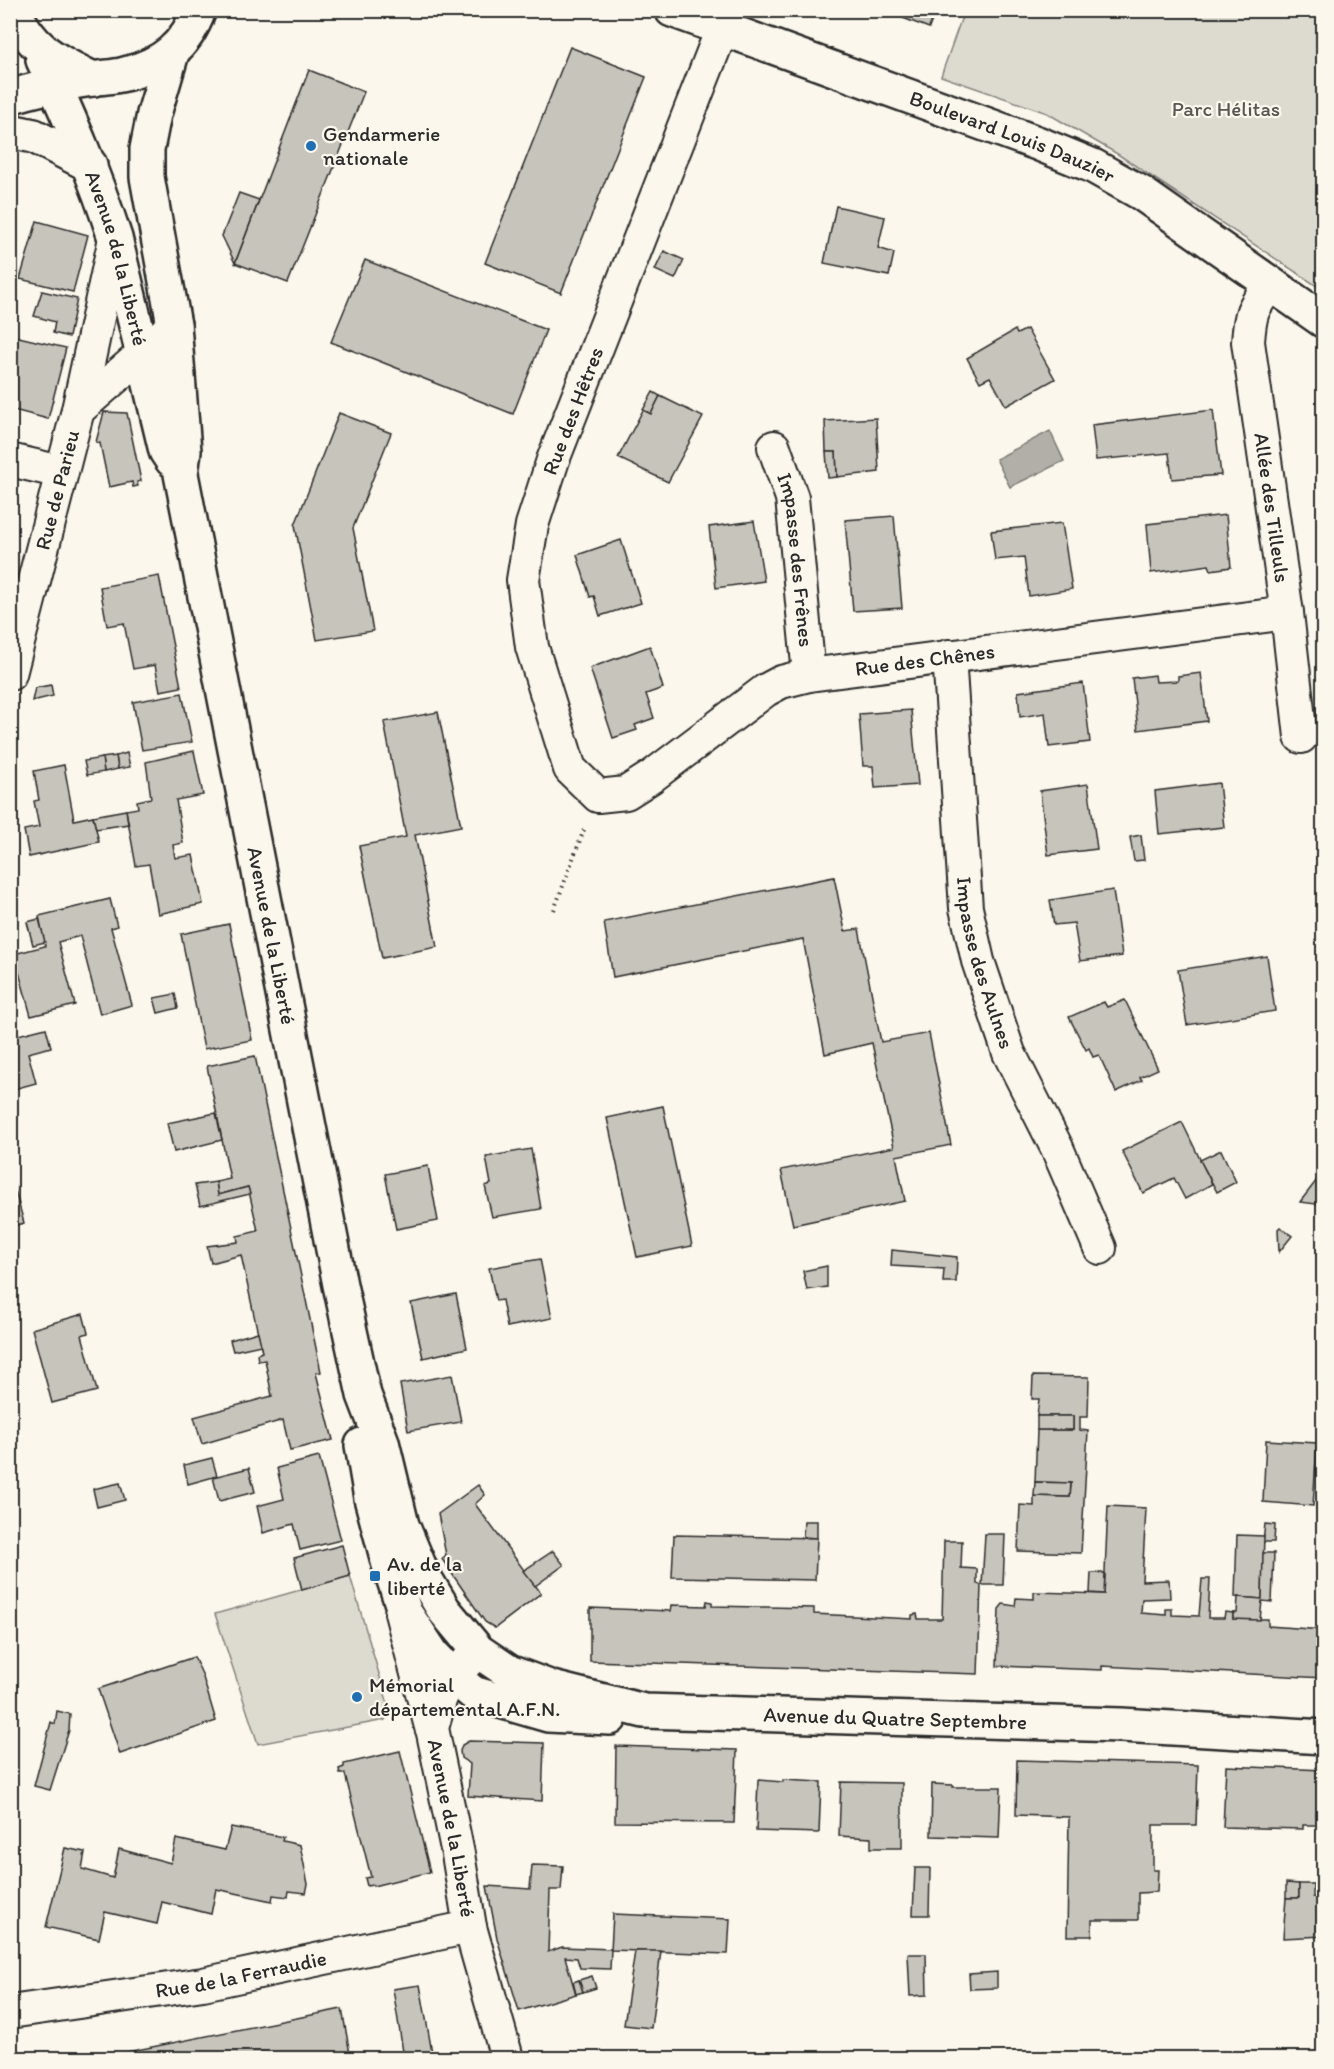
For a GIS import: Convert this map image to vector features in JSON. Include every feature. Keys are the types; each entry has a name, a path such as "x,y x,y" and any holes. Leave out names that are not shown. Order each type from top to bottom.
{"street":[{"path":"14,10 37,46 56,61 93,79"},
{"path":"10,97 55,86 124,75 148,67 172,53 192,28 199,10"},
{"name":"Boulevard Louis Dauzier","path":"678,12 1037,142 1094,166 1141,193 1323,321"},
{"name":"Rue des Hêtres","path":"597,796 570,769 532,646 523,580 532,525 553,460 722,29"},
{"name":"Avenue de la Liberté","path":"37,46 90,165 115,238 156,341 184,451 181,474 340,1285 364,1395 382,1442 402,1525 423,1575 444,1610 478,1651 453,1676 442,1693 432,1728"},
{"name":"Avenue de la Liberté","path":"172,53 154,114 147,149 147,177 156,341 166,451 181,474"},
{"path":"10,131 34,136 90,165"},
{"name":"Rue de Parieu","path":"10,674 78,410 115,238"},
{"name":"Allée des Tilleuls","path":"1270,285 1249,316 1248,342 1287,613 1300,737"},
{"path":"78,410 156,341"},
{"name":"Impasse des Frênes","path":"774,447 792,498 809,675"},
{"path":"10,460 61,472"},
{"name":"Rue des Chênes","path":"597,796 626,793 651,777 766,690 782,682 809,675 1287,613"},
{"name":"Impasse des Aulnes","path":"949,656 966,908 978,961 1009,1053 1057,1148 1100,1248"},
{"name":"Avenue de la Liberté","path":"364,1395 362,1445 371,1498 432,1728 458,1854 470,1927 507,2058"},
{"name":"Avenue de la Liberté","path":"389,1565 405,1613 433,1655 473,1693 548,1715 616,1718 644,1711"},
{"name":"Avenue du Quatre Septembre","path":"478,1651 509,1672 552,1688 644,1711 1109,1725 1323,1737"},
{"name":"Rue de la Ferraudie","path":"10,2012 203,1984 470,1927"}],"path":[{"path":"554,910 597,796"}],"green space":[{"name":"Parc Hélitas","path":"964,11 1323,11 1323,290 1119,155 1047,113 941,76"},
{"path":"350,1576 390,1711 385,1720 258,1744 215,1614"}],"shaded area":[{"path":"1050,431 1064,461 1010,487 996,459"}],"building":[{"path":"882,10 936,10 929,28"},
{"path":"942,10 964,10 962,18"},
{"path":"570,47 646,77 561,293 485,263"},
{"name":"Gendarmerie nationale","path":"309,70 364,92 288,283 235,263"},
{"path":"239,193 259,200 235,263 222,236"},
{"path":"836,206 885,217 878,248 894,253 889,276 824,263"},
{"path":"37,221 88,235 73,292 20,279"},
{"path":"664,251 684,260 675,279 655,270"},
{"path":"365,260 546,330 513,414 331,342"},
{"path":"42,291 77,299 69,337 53,333 55,322 34,316"},
{"path":"1027,329 1055,379 1006,406 990,377 980,382 967,358 1015,330 1017,334"},
{"path":"10,335 66,348 48,419 10,409"},
{"path":"653,392 660,396 651,414 643,410"},
{"path":"660,396 703,417 668,482 618,458 643,410 651,414"},
{"path":"1213,410 1221,475 1172,479 1169,453 1096,460 1092,425"},
{"path":"104,412 127,413 141,481 137,482 138,486 133,487 132,482 109,487 100,443 96,442"},
{"path":"339,413 391,433 353,528 373,631 317,640 295,525"},
{"path":"876,418 879,472 837,477 836,452 826,452 825,421"},
{"path":"826,452 836,452 837,477 828,478"},
{"path":"1226,515 1231,567 1211,570 1209,565 1151,573 1147,524"},
{"path":"894,516 902,608 853,611 845,520"},
{"path":"754,521 764,581 716,588 709,527"},
{"path":"1062,523 1072,589 1029,596 1024,557 995,560 991,531"},
{"path":"621,540 641,603 600,616 594,596 590,597 577,555"},
{"path":"159,576 181,687 160,691 155,665 133,669 124,623 107,626 100,587"},
{"path":"650,646 663,688 646,694 654,718 635,725 637,730 613,738 590,668"},
{"path":"1201,673 1207,721 1138,730 1132,678 1155,675 1156,682 1178,681 1178,676"},
{"path":"1083,683 1090,742 1049,747 1045,713 1020,717 1018,692"},
{"path":"51,685 53,696 32,701 35,688"},
{"path":"182,693 192,742 142,750 133,702"},
{"path":"911,710 918,785 875,788 873,766 863,766 859,714"},
{"path":"438,712 461,826 415,835 437,947 382,958 359,846 406,837 384,722"},
{"path":"194,751 203,795 176,800 183,843 173,845 175,858 193,855 203,904 158,914 149,864 136,866 126,810 138,808 137,801 151,798 146,762"},
{"path":"127,753 130,767 118,769 116,756"},
{"path":"116,756 118,769 104,772 102,758"},
{"path":"102,758 104,772 87,775 84,761"},
{"path":"64,765 74,820 93,816 99,842 29,857 24,830 39,827 34,801 39,800 34,771"},
{"path":"1219,783 1224,827 1159,834 1155,791"},
{"path":"1088,784 1097,849 1048,855 1040,791"},
{"path":"126,810 128,824 96,829 93,816"},
{"path":"1141,835 1144,860 1134,861 1130,837"},
{"path":"834,877 845,931 859,929 881,1042 929,1033 951,1145 896,1156 905,1201 793,1225 781,1170 894,1147 872,1043 825,1054 803,939 613,977 604,922"},
{"path":"1113,890 1122,956 1080,961 1074,923 1054,925 1050,900"},
{"path":"110,899 117,926 111,928 132,1005 100,1014 80,936 58,942 75,1005 31,1016 14,954 45,946 39,916"},
{"path":"39,919 45,942 33,945 27,922"},
{"path":"229,924 252,1040 204,1049 181,934"},
{"path":"1267,956 1275,1011 1187,1025 1178,970"},
{"path":"175,994 178,1008 158,1013 154,998"},
{"path":"1125,1000 1158,1069 1140,1077 1142,1080 1116,1092 1099,1055 1093,1057 1089,1048 1086,1050 1069,1017 1104,1002 1107,1007"},
{"path":"46,1028 51,1047 28,1053 36,1083 10,1090 10,1037"},
{"path":"255,1056 321,1372 316,1373 333,1440 290,1450 283,1420 202,1444 194,1417 272,1396 265,1360 258,1361 257,1354 262,1352 241,1255 211,1263 207,1246 238,1242 237,1236 258,1231 248,1187 218,1195 216,1182 230,1179 207,1066"},
{"path":"663,1106 692,1246 637,1257 607,1118"},
{"path":"216,1113 222,1140 174,1152 167,1123"},
{"path":"1182,1122 1212,1184 1185,1199 1174,1178 1143,1193 1122,1151"},
{"path":"531,1149 541,1209 492,1217 485,1186 491,1184 486,1157"},
{"path":"1221,1150 1236,1182 1217,1192 1200,1160"},
{"path":"1322,1163 1324,1205 1300,1202 1317,1180"},
{"path":"428,1166 438,1221 396,1229 385,1174"},
{"path":"10,1172 24,1223 10,1227"},
{"path":"216,1182 218,1195 248,1187 250,1194 200,1206 195,1185"},
{"path":"1280,1227 1292,1236 1279,1252 1278,1229"},
{"path":"892,1250 957,1257 956,1282 943,1282 944,1269 891,1266"},
{"path":"540,1259 552,1318 507,1327 502,1300 496,1301 489,1268"},
{"path":"827,1266 827,1287 807,1290 803,1271"},
{"path":"456,1294 467,1348 423,1358 411,1303"},
{"path":"83,1314 88,1333 82,1335 97,1391 52,1403 32,1329"},
{"path":"258,1332 261,1345 233,1351 230,1340"},
{"path":"452,1375 461,1422 408,1431 400,1384"},
{"path":"1033,1376 1089,1377 1088,1417 1080,1417 1080,1430 1088,1431 1081,1553 1018,1551 1020,1505 1034,1506 1034,1496 1070,1497 1071,1483 1035,1482 1037,1430 1073,1430 1073,1416 1037,1416 1039,1399 1032,1399"},
{"path":"1037,1416 1073,1416 1073,1430 1037,1430"},
{"path":"1266,1440 1317,1443 1313,1506 1263,1502"},
{"path":"319,1457 341,1540 300,1550 294,1524 263,1533 257,1506 284,1499 277,1468"},
{"path":"212,1458 217,1476 188,1484 184,1465"},
{"path":"249,1468 255,1492 219,1501 213,1477"},
{"path":"1035,1482 1071,1483 1070,1497 1034,1496"},
{"path":"120,1483 125,1500 97,1507 93,1489"},
{"path":"478,1485 485,1495 475,1504 541,1593 495,1628 485,1622 442,1559 446,1555 438,1514"},
{"path":"1108,1506 1146,1508 1142,1581 1169,1580 1170,1598 1142,1599 1141,1613 1166,1615 1166,1609 1172,1609 1172,1615 1199,1616 1202,1579 1210,1579 1208,1618 1224,1618 1225,1612 1233,1613 1233,1619 1268,1619 1268,1626 1324,1630 1324,1678 1102,1666 1102,1670 997,1666 999,1609 1003,1604 1015,1606 1016,1598 1034,1599 1034,1592 1104,1594"},
{"path":"804,1521 817,1521 817,1538 803,1537"},
{"path":"1265,1524 1275,1525 1274,1542 1263,1542"},
{"path":"985,1534 1005,1534 1003,1585 982,1585"},
{"path":"674,1535 817,1538 815,1580 672,1577"},
{"path":"1237,1535 1264,1536 1262,1599 1235,1597"},
{"path":"944,1541 962,1541 961,1568 977,1569 977,1584 981,1585 978,1674 590,1661 590,1608 671,1611 672,1605 706,1606 707,1601 712,1602 712,1606 814,1608 814,1614 912,1619 912,1615 917,1614 918,1619 942,1619"},
{"path":"342,1545 350,1576 302,1590 294,1558"},
{"path":"553,1551 564,1565 535,1586 523,1571"},
{"path":"1263,1553 1274,1553 1272,1602 1262,1601 1260,1620 1233,1619 1233,1613 1237,1613 1238,1597 1262,1599"},
{"path":"1091,1573 1105,1573 1104,1594 1090,1593"},
{"path":"194,1657 202,1674 216,1721 120,1754 98,1689"},
{"path":"57,1711 70,1714 69,1730 50,1790 34,1786 51,1722 55,1724"},
{"path":"469,1741 544,1743 542,1801 468,1796 470,1764 461,1758 460,1751 462,1745"},
{"path":"616,1746 737,1750 734,1823 615,1822"},
{"path":"400,1751 430,1872 367,1886 365,1878 371,1877 345,1774 340,1774 339,1769 344,1767 344,1764"},
{"path":"1017,1760 1198,1765 1196,1825 1153,1825 1153,1870 1158,1870 1157,1892 1138,1893 1138,1920 1092,1920 1092,1936 1067,1936 1069,1817 1016,1815"},
{"path":"1226,1766 1324,1770 1324,1825 1303,1825 1303,1829 1223,1827"},
{"path":"758,1780 821,1782 819,1833 756,1831"},
{"path":"841,1782 902,1783 902,1848 871,1848 871,1838 839,1836"},
{"path":"932,1784 953,1785 953,1787 1001,1787 999,1838 931,1836"},
{"path":"231,1827 283,1837 282,1841 300,1845 308,1884 306,1893 289,1891 288,1897 273,1895 272,1901 216,1889 211,1914 162,1902 157,1924 105,1912 99,1939 46,1927 65,1848 85,1852 82,1869 113,1878 119,1849 171,1863 176,1839 225,1850"},
{"path":"532,1865 563,1866 561,1890 550,1890 548,1952 562,1947 611,1949 610,1969 580,1968 577,1958 565,1957 576,1994 519,2011 497,1938 487,1886 530,1889"},
{"path":"915,1868 930,1868 929,1915 913,1915"},
{"path":"1286,1883 1299,1884 1299,1898 1286,1898"},
{"path":"1299,1884 1313,1884 1313,1897 1324,1898 1324,1936 1283,1938 1286,1898 1299,1898"},
{"path":"613,1914 730,1919 728,1954 611,1950"},
{"path":"635,1951 661,1951 651,2028 624,2025"},
{"path":"908,1954 926,1954 927,1995 910,1996"},
{"path":"997,1972 997,1988 970,1989 969,1974"},
{"path":"592,1976 596,1988 583,1992 579,1980"},
{"path":"579,1980 583,1992 576,1994 573,1982"},
{"path":"420,1985 433,2058 404,2058 393,1989"},
{"path":"342,2009 350,2054 327,2058 97,2058"},
{"path":"605,2053 607,2058 584,2058"}],"place":[{"name":"Gendarmerie nationale","path":"311,146"},
{"name":"Av. de la liberté","path":"375,1576"},
{"name":"Mémorial départemental A.F.N.","path":"357,1697"}]}
